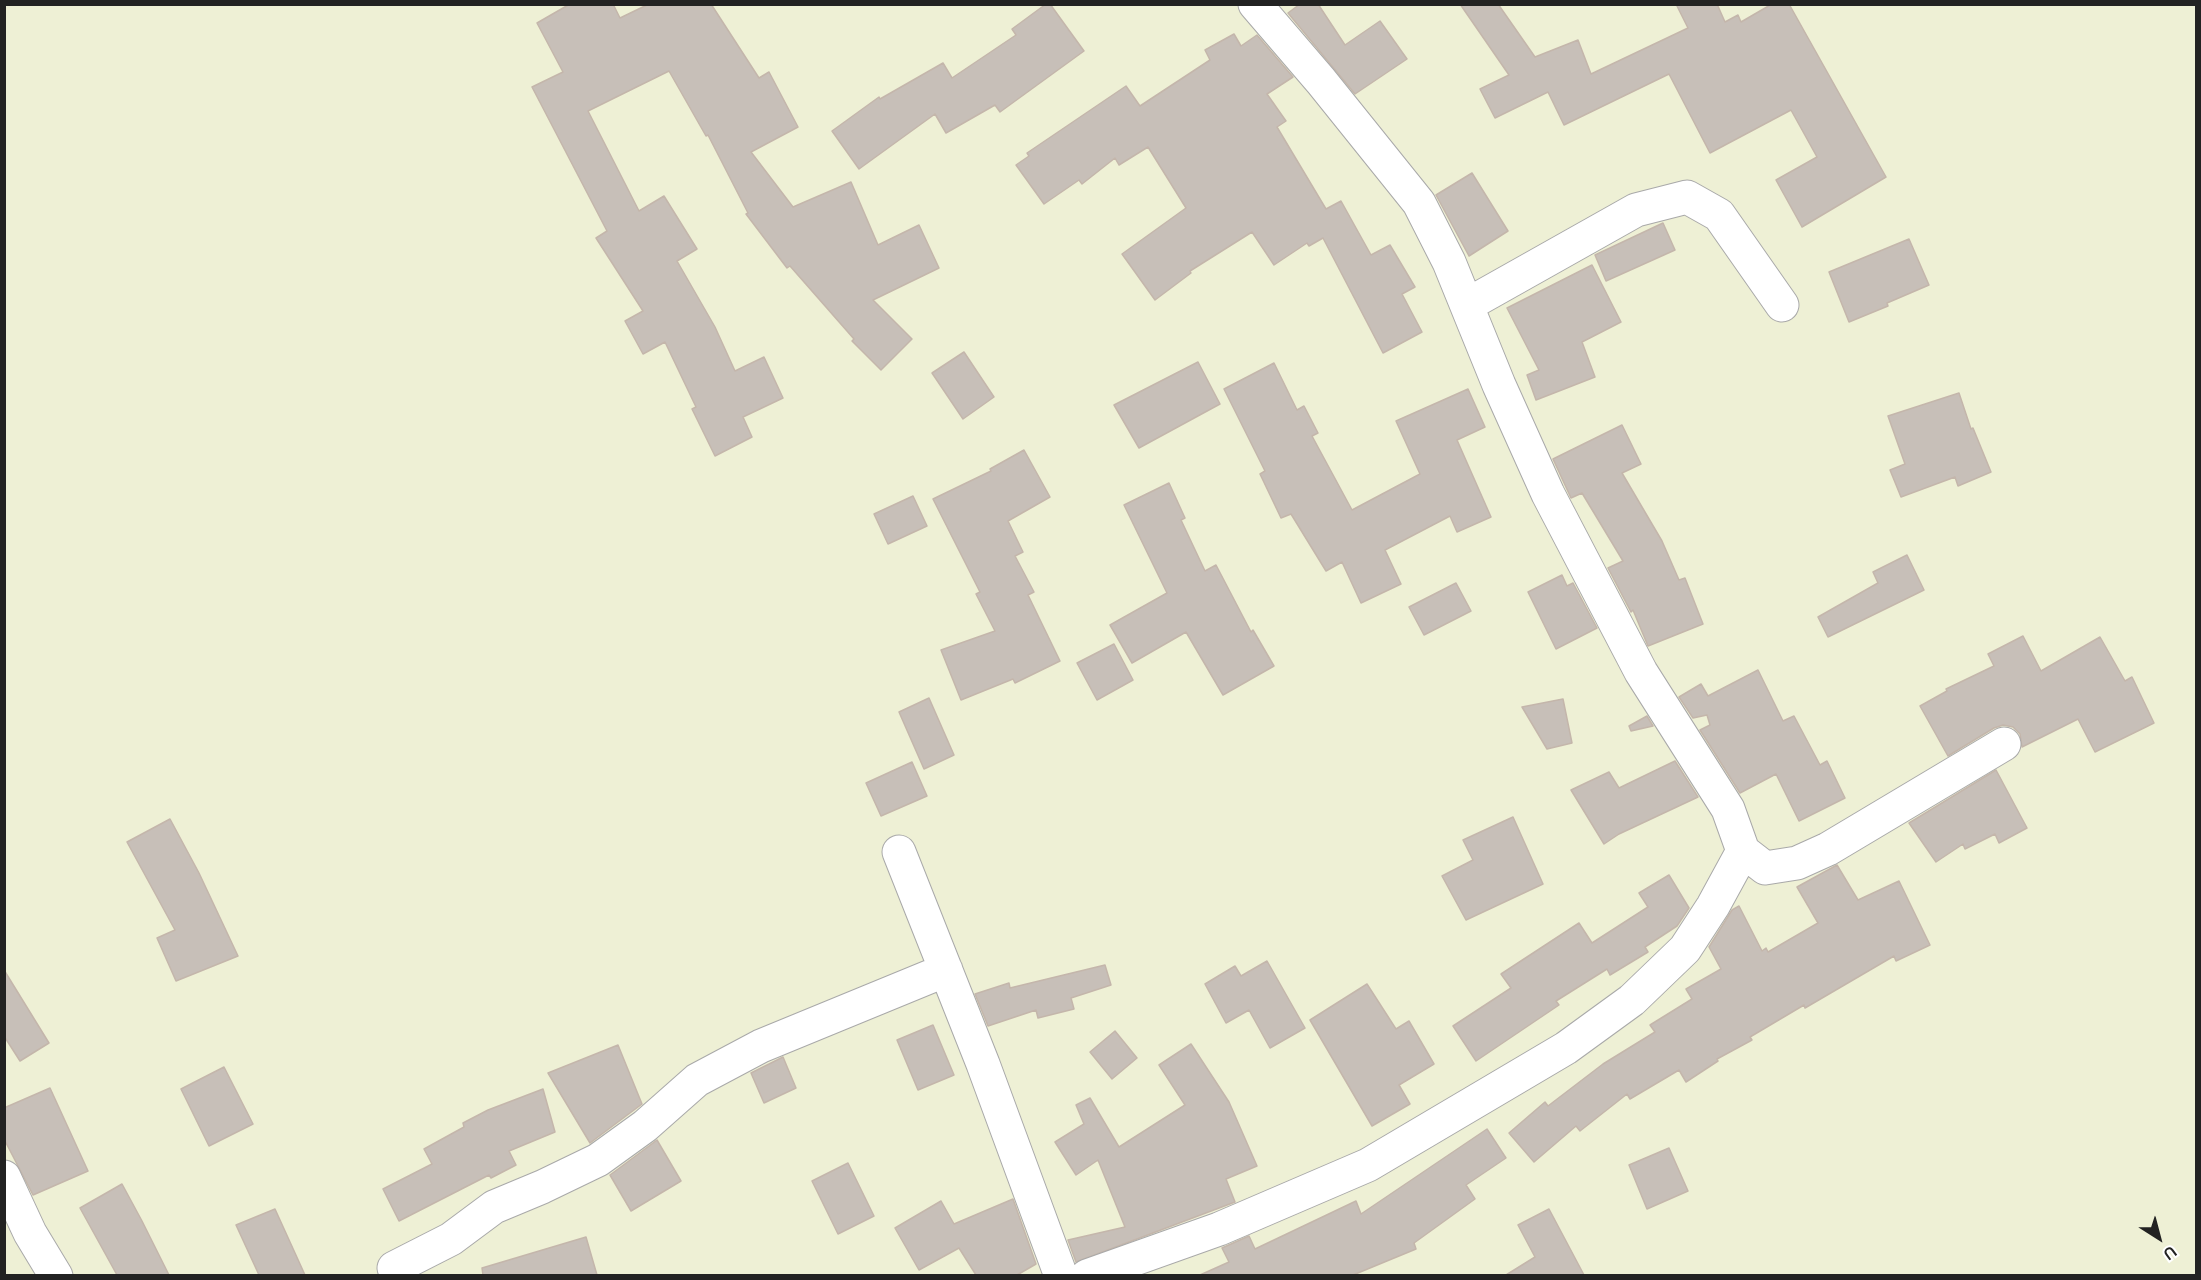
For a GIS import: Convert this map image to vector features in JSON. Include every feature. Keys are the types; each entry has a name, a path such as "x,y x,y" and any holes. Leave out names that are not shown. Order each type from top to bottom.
{"street":[{"path":"1255,4 1321,81 1419,203 1449,262 1548,494 1641,672 1728,809 1743,852 1765,868 1797,863 1828,849 2004,744"},
{"path":"1467,305 1636,210 1687,197 1719,215 1782,305"},
{"path":"899,852 1061,1275"},
{"path":"1087,1275 1219,1230 1368,1165 1566,1047 1632,1000 1685,949 1713,906 1743,852"},
{"path":"394,1268 451,1239 494,1207 598,1160 645,1126 697,1080 761,1046 946,970"},
{"path":"4,1177 30,1233 56,1275"}],"green space":[{"path":"5,5 2196,5 2196,1275 5,1275"}],"building":[{"path":"570,4 613,4 620,18 649,4 711,4 759,78 769,72 798,127 751,152 793,207 851,182 878,245 919,225 939,268 873,300 912,339 881,370 852,341 854,339 790,266 787,268 746,214 748,213 708,135 706,136 669,71 588,111 639,211 664,196 697,249 677,261 715,327 735,371 764,357 783,398 743,417 752,437 715,456 692,409 696,407 665,342 643,354 625,321 643,311 596,238 607,231 532,87 563,72 537,23"},
{"path":"1046,4 1050,4 1084,51 1000,112 995,105 946,133 935,114 859,169 832,131 879,97 880,99 943,63 952,78 1016,35 1012,29"},
{"path":"1300,4 1318,4 1345,45 1380,21 1407,59 1355,94 1288,13"},
{"path":"1460,4 1498,4 1535,57 1578,40 1591,74 1688,28 1676,4 1717,4 1725,22 1738,15 1741,22 1772,4 1789,4 1886,177 1802,227 1776,180 1817,157 1791,110 1710,153 1669,74 1564,125 1548,92 1495,118 1480,89 1509,75"},
{"path":"1234,34 1241,46 1257,35 1293,77 1267,94 1286,121 1277,127 1326,209 1341,201 1371,255 1390,245 1415,287 1402,294 1422,332 1383,353 1323,238 1309,246 1307,243 1274,265 1252,232 1190,271 1191,273 1155,300 1122,254 1186,208 1148,147 1119,165 1115,158 1082,184 1079,180 1044,204 1016,165 1029,156 1027,153 1126,86 1140,106 1210,60 1205,50"},
{"path":"1472,173 1508,231 1469,256 1436,195"},
{"path":"1663,223 1675,250 1606,281 1595,255"},
{"path":"1909,239 1929,285 1887,303 1888,306 1849,322 1829,272"},
{"path":"1592,265 1621,322 1582,342 1595,377 1536,400 1527,375 1539,370 1507,308"},
{"path":"964,352 994,397 963,419 932,373"},
{"path":"1198,362 1220,404 1139,448 1114,405"},
{"path":"1274,363 1297,410 1304,406 1318,433 1312,436 1352,510 1420,474 1396,421 1468,389 1485,427 1457,440 1491,517 1457,532 1450,516 1385,550 1401,584 1361,603 1342,562 1326,571 1291,514 1281,518 1260,474 1265,471 1224,389"},
{"path":"1959,393 1971,429 1973,428 1991,472 1958,486 1955,477 1901,497 1890,470 1905,464 1888,416"},
{"path":"1622,425 1641,464 1622,473 1662,541 1679,580 1685,578 1703,624 1648,646 1633,610 1631,612 1608,568 1623,561 1582,493 1571,498 1553,459"},
{"path":"1024,450 1050,497 1008,521 1023,552 1015,556 1034,592 1028,595 1060,661 1015,683 1013,679 961,700 941,650 995,631 976,594 980,592 933,499 991,471 990,469"},
{"path":"1169,483 1185,518 1181,520 1205,571 1216,565 1251,632 1253,630 1274,666 1223,695 1186,632 1132,663 1110,625 1167,593 1124,505"},
{"path":"913,496 927,526 888,544 874,514"},
{"path":"1907,555 1924,590 1828,637 1818,617 1878,583 1873,572"},
{"path":"1562,575 1567,586 1573,583 1597,628 1556,649 1528,592"},
{"path":"1456,583 1471,611 1424,635 1409,607"},
{"path":"2023,636 2041,671 2100,637 2125,681 2132,677 2154,723 2095,752 2078,719 2022,747 2020,734 2013,727 2003,725 1994,728 1948,756 1920,706 1947,691 1946,689 1994,666 1988,654"},
{"path":"1114,644 1133,680 1097,700 1077,663"},
{"path":"1758,670 1783,721 1794,716 1820,765 1827,761 1845,798 1799,821 1776,774 1740,793 1700,730 1710,725 1707,715 1693,718 1679,697 1701,684 1708,696"},
{"path":"929,698 954,755 924,769 899,712"},
{"path":"1563,699 1572,743 1547,749 1522,707"},
{"path":"1647,716 1653,726 1631,731 1629,726"},
{"path":"1675,761 1698,797 1619,834 1604,844 1571,790 1609,772 1619,788"},
{"path":"912,762 927,796 881,816 866,783"},
{"path":"1996,770 2027,828 1999,843 1995,834 1965,849 1963,844 1936,862 1909,823"},
{"path":"1513,817 1543,884 1466,920 1442,876 1473,860 1463,840"},
{"path":"170,819 199,873 238,956 176,981 157,938 175,930 127,842"},
{"path":"1837,865 1858,900 1899,881 1930,945 1896,961 1894,956 1805,1008 1804,1005 1750,1037 1752,1040 1717,1059 1718,1061 1686,1082 1679,1070 1630,1099 1627,1094 1580,1131 1576,1126 1534,1162 1509,1133 1545,1102 1548,1106 1603,1064 1655,1032 1650,1025 1692,999 1686,989 1721,969 1709,947 1732,910 1739,906 1762,951 1766,948 1768,952 1818,923 1797,887"},
{"path":"1669,875 1689,908 1677,926 1645,947 1648,952 1610,975 1607,969 1556,1001 1559,1005 1476,1061 1453,1026 1511,988 1501,974 1579,923 1592,943 1648,907 1639,893"},
{"path":"1267,961 1305,1028 1270,1048 1249,1010 1226,1023 1205,984 1235,966 1241,976"},
{"path":"1105,965 1111,985 1071,998 1074,1009 1038,1018 1036,1010 988,1026 975,994 1009,983 1010,988"},
{"path":"4,970 49,1043 20,1061 4,1036"},
{"path":"1367,984 1396,1029 1409,1021 1434,1064 1399,1085 1410,1104 1372,1126 1310,1020"},
{"path":"933,1025 954,1075 918,1090 897,1040"},
{"path":"1115,1031 1137,1058 1112,1079 1090,1052"},
{"path":"1191,1044 1229,1102 1257,1166 1226,1179 1235,1202 1076,1262 1068,1240 1125,1227 1098,1160 1076,1175 1055,1142 1084,1124 1076,1105 1090,1098 1119,1147 1185,1105 1159,1065"},
{"path":"618,1045 642,1104 590,1143 548,1073"},
{"path":"783,1057 796,1088 764,1103 751,1073"},
{"path":"224,1067 253,1124 209,1146 181,1089"},
{"path":"50,1088 88,1171 33,1195 4,1139 4,1108"},
{"path":"543,1089 555,1132 509,1151 516,1165 491,1178 489,1175 399,1221 383,1189 432,1164 424,1149 464,1127 463,1123 488,1110"},
{"path":"1487,1129 1506,1158 1466,1185 1475,1199 1414,1243 1416,1249 1353,1275 1200,1275 1229,1262 1222,1248 1249,1236 1255,1249 1356,1201 1361,1214"},
{"path":"657,1140 681,1181 631,1211 610,1175"},
{"path":"1669,1148 1688,1191 1647,1209 1629,1165"},
{"path":"848,1163 874,1216 838,1234 812,1181"},
{"path":"122,1184 169,1275 117,1275 80,1208"},
{"path":"1013,1199 1036,1264 1017,1275 976,1275 959,1248 919,1270 895,1228 941,1201 954,1224"},
{"path":"275,1209 305,1275 259,1275 236,1225"},
{"path":"1549,1209 1584,1275 1506,1275 1535,1257 1518,1225"},
{"path":"586,1237 597,1275 483,1275 482,1268"}]}
